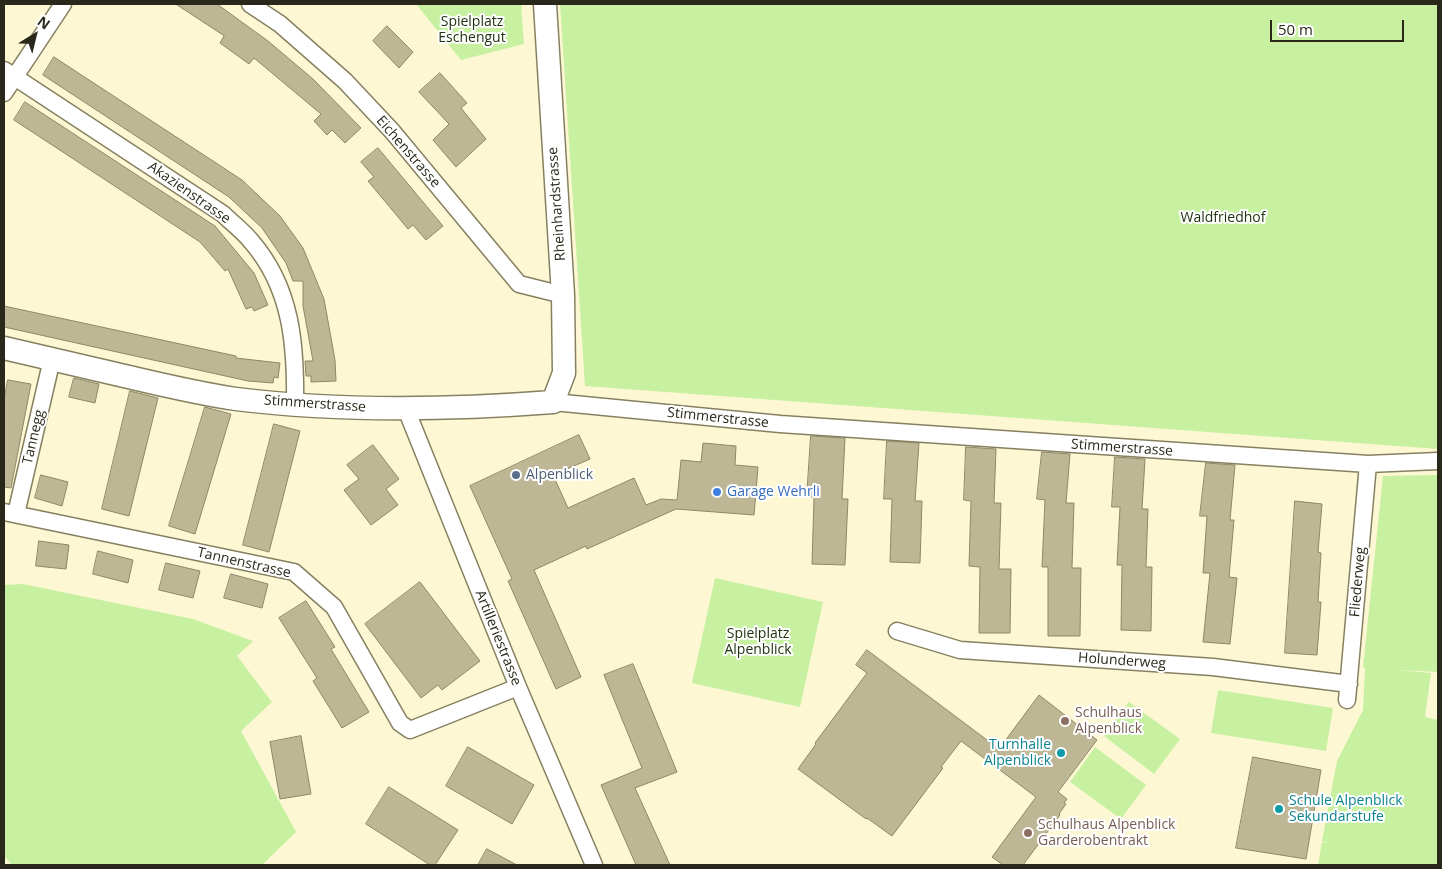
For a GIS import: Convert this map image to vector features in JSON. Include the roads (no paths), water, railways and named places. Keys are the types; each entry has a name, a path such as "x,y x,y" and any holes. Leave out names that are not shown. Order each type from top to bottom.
{"street":[{"path":"4,93 9,74 63,4"},
{"name":"Eichenstrasse","path":"250,4 280,24 352,88 392,131 519,284 563,295"},
{"name":"Rheinhardstrasse","path":"545,4 563,295 564,373 553,402"},
{"name":"Akazienstrasse","path":"9,74 223,214 252,241 274,273 288,310 295,364 295,405"},
{"name":"Stimmerstrasse","path":"4,348 184,389 235,398 315,407 406,409 553,402 780,424 1368,464 1438,461"},
{"name":"Tannegg","path":"10,513 52,359"},
{"name":"Artilleriestrasse","path":"406,409 518,687 594,865"},
{"name":"Fliederweg","path":"1348,692 1368,464"},
{"name":"Tannenstrasse","path":"10,513 294,572 334,607 400,723 410,730 518,687"},
{"name":"Holunderweg","path":"897,631 960,650 1213,668 1348,692"}],"place":[{"name":"Alpenblick","path":"516,475"},
{"name":"Garage Wehrli","path":"717,492"},
{"name":"Schulhaus Alpenblick","path":"1065,721"},
{"name":"Turnhalle Alpenblick","path":"1061,753"},
{"name":"Schule Alpenblick Sekundarstufe","path":"1279,809"},
{"name":"Schulhaus Alpenblick Garderobentrakt","path":"1028,833"}],"park label":[{"name":"Spielplatz Eschengut","path":"472,30"},
{"name":"Waldfriedhof","path":"1223,218"},
{"name":"Spielplatz Alpenblick","path":"758,642"}]}
